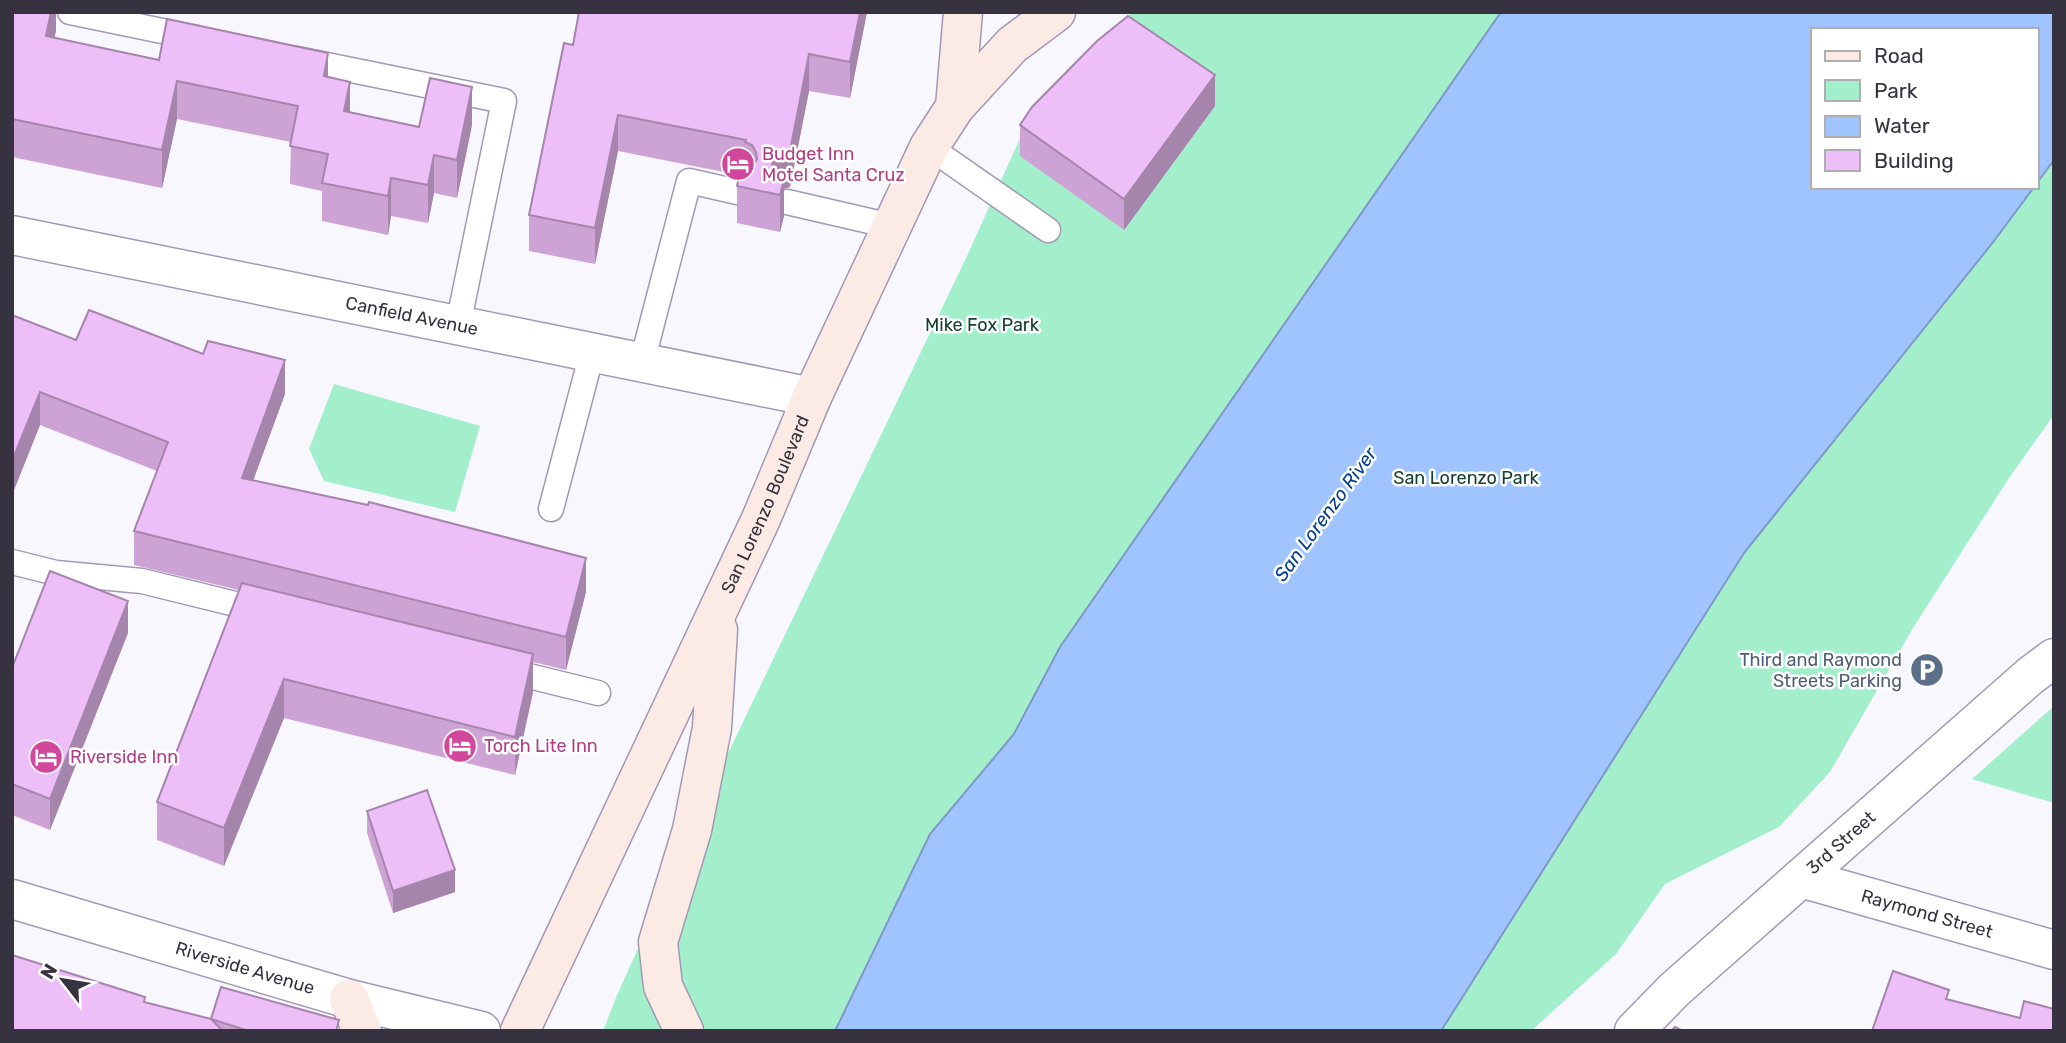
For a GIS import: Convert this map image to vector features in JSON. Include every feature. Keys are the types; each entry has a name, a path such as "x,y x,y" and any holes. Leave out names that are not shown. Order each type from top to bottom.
{"main road":[{"path":"955,107 963,12"},
{"name":"San Lorenzo Boulevard","path":"520,1031 719,611 812,397 929,147 955,107 1012,45 1056,12"},
{"path":"684,1031 663,986 658,942 692,831 712,728 719,611"}],"street":[{"name":"Canfield Avenue","path":"12,235 812,397"},
{"name":"3rd Street","path":"1634,1031 1674,990 2054,659"},
{"name":"Raymond Street","path":"1801,878 2054,950"},
{"name":"Riverside Avenue","path":"12,899 356,1015 481,1031"}],"lane":[{"path":"70,12 219,43"},
{"path":"274,54 504,101 458,325"},
{"path":"929,147 1048,230"},
{"path":"642,362 689,181 742,193"},
{"path":"787,202 891,226"},
{"path":"551,509 592,353"},
{"path":"12,562 56,573 142,581 288,617"},
{"path":"475,663 598,693"}],"green space":[{"name":"San Lorenzo Park","path":"1133,12 2054,12 2054,415 2009,478 1913,628 1830,772 1779,827 1665,884 1616,954 1531,1031 603,1031 706,799 967,256 1021,136 1092,46"},
{"path":"334,384 480,426 455,512 324,481 309,449"},
{"path":"2054,706 2054,803 1972,779"}],"water":[{"name":"San Lorenzo River","path":"1501,12 2054,12 2054,160 2038,181 2038,28 1811,28 1811,189 2033,189 1994,241 1744,553 1441,1031 835,1031 930,834 1014,734 1060,647"}],"building":[{"path":"12,12 51,12 46,36 159,60 167,19 328,53 324,76 350,82 344,111 419,127 430,78 472,87 457,160 434,155 428,185 391,178 388,196 322,183 328,154 290,146 298,106 177,81 162,150 12,119"},
{"path":"579,12 860,12 850,62 809,54 790,151 777,155 772,163 776,176 784,180 780,195 737,186 740,171 752,167 757,159 752,145 745,142 746,140 618,115 595,228 529,215 564,43 573,45"},
{"path":"1128,16 1215,75 1124,199 1020,125 1032,107 1097,41"},
{"path":"89,310 203,354 208,341 285,360 242,478 368,505 369,502 586,558 566,637 134,531 168,442 40,392 12,461 12,315 76,340"},
{"name":"Riverside Inn","path":"50,571 128,601 50,799 12,784 12,668"},
{"path":"242,583 533,654 515,737 284,679 224,828 157,802"},
{"path":"427,790 455,870 393,891 367,811"},
{"path":"12,955 145,997 144,1002 211,1019 223,1031 12,1031"},
{"path":"1893,971 1949,990 1946,999 2020,1018 2024,1001 2054,1009 2054,1031 1872,1031"},
{"path":"221,987 339,1020 336,1031 249,1031 211,1019"}],"place":[{"name":"Budget Inn Motel Santa Cruz","path":"738,164"},
{"name":"Third and Raymond Streets Parking","path":"1927,670"},
{"name":"Torch Lite Inn","path":"460,746"},
{"name":"Riverside Inn","path":"46,757"}],"park label":[{"name":"Mike Fox Park","path":"982,325"}]}
